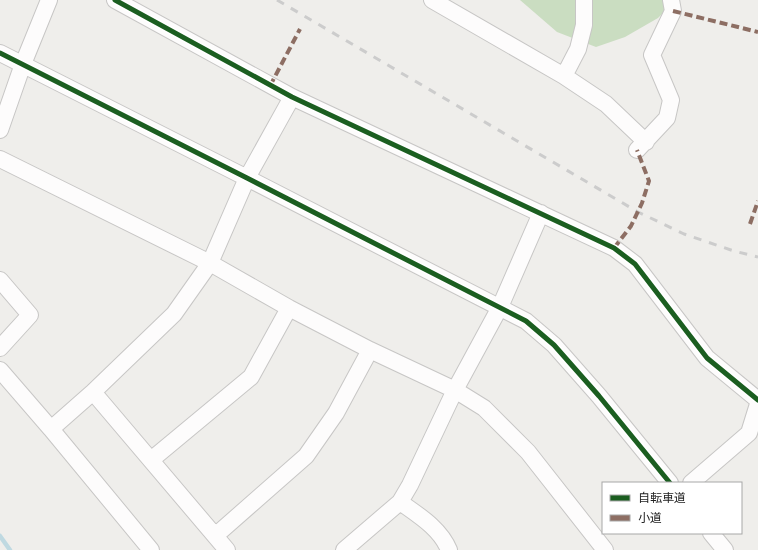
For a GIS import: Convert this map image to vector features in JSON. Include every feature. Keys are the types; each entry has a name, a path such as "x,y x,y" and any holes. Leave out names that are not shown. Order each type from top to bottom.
{"street":[{"path":"0,130 23,64 49,0"},
{"path":"115,0 292,97 614,248 635,264 706,358 758,400"},
{"path":"432,0 564,76 606,104 642,146 667,118 671,100 652,55 673,11 671,0"},
{"path":"564,76 578,49 584,25 584,0"},
{"path":"0,53 500,306 526,321 554,345 599,396 669,482"},
{"path":"51,429 93,392 174,314 210,263 247,178 292,97"},
{"path":"0,159 210,263 288,308 370,350 455,390 484,408 528,452 605,550"},
{"path":"344,550 400,502 410,485 455,390 500,306 541,213"},
{"path":"0,280 30,315 0,348"},
{"path":"151,460 251,377 288,308"},
{"path":"215,536 306,456 336,413 370,350"},
{"path":"0,370 151,550"},
{"path":"93,392 228,550"},
{"path":"692,482 749,433 758,404"},
{"path":"400,502 429,522 449,550"},
{"path":"712,534 725,550"}],"green space":[{"path":"520,0 676,0 658,18 625,37 596,47 557,32"}],"waterway":[{"path":"0,536 10,550"}],"railway":[{"path":"277,0 638,212 684,234 734,251 758,257"}],"marked path":[{"path":"673,11 758,32"},
{"path":"270,86 300,29"},
{"path":"614,248 631,226 642,203 649,181 637,150"},
{"path":"750,224 758,201"}],"cycle path":[{"path":"115,0 292,97 614,248 635,264 707,358 758,400"},
{"path":"0,53 526,321 554,345 599,396 669,482"}]}
